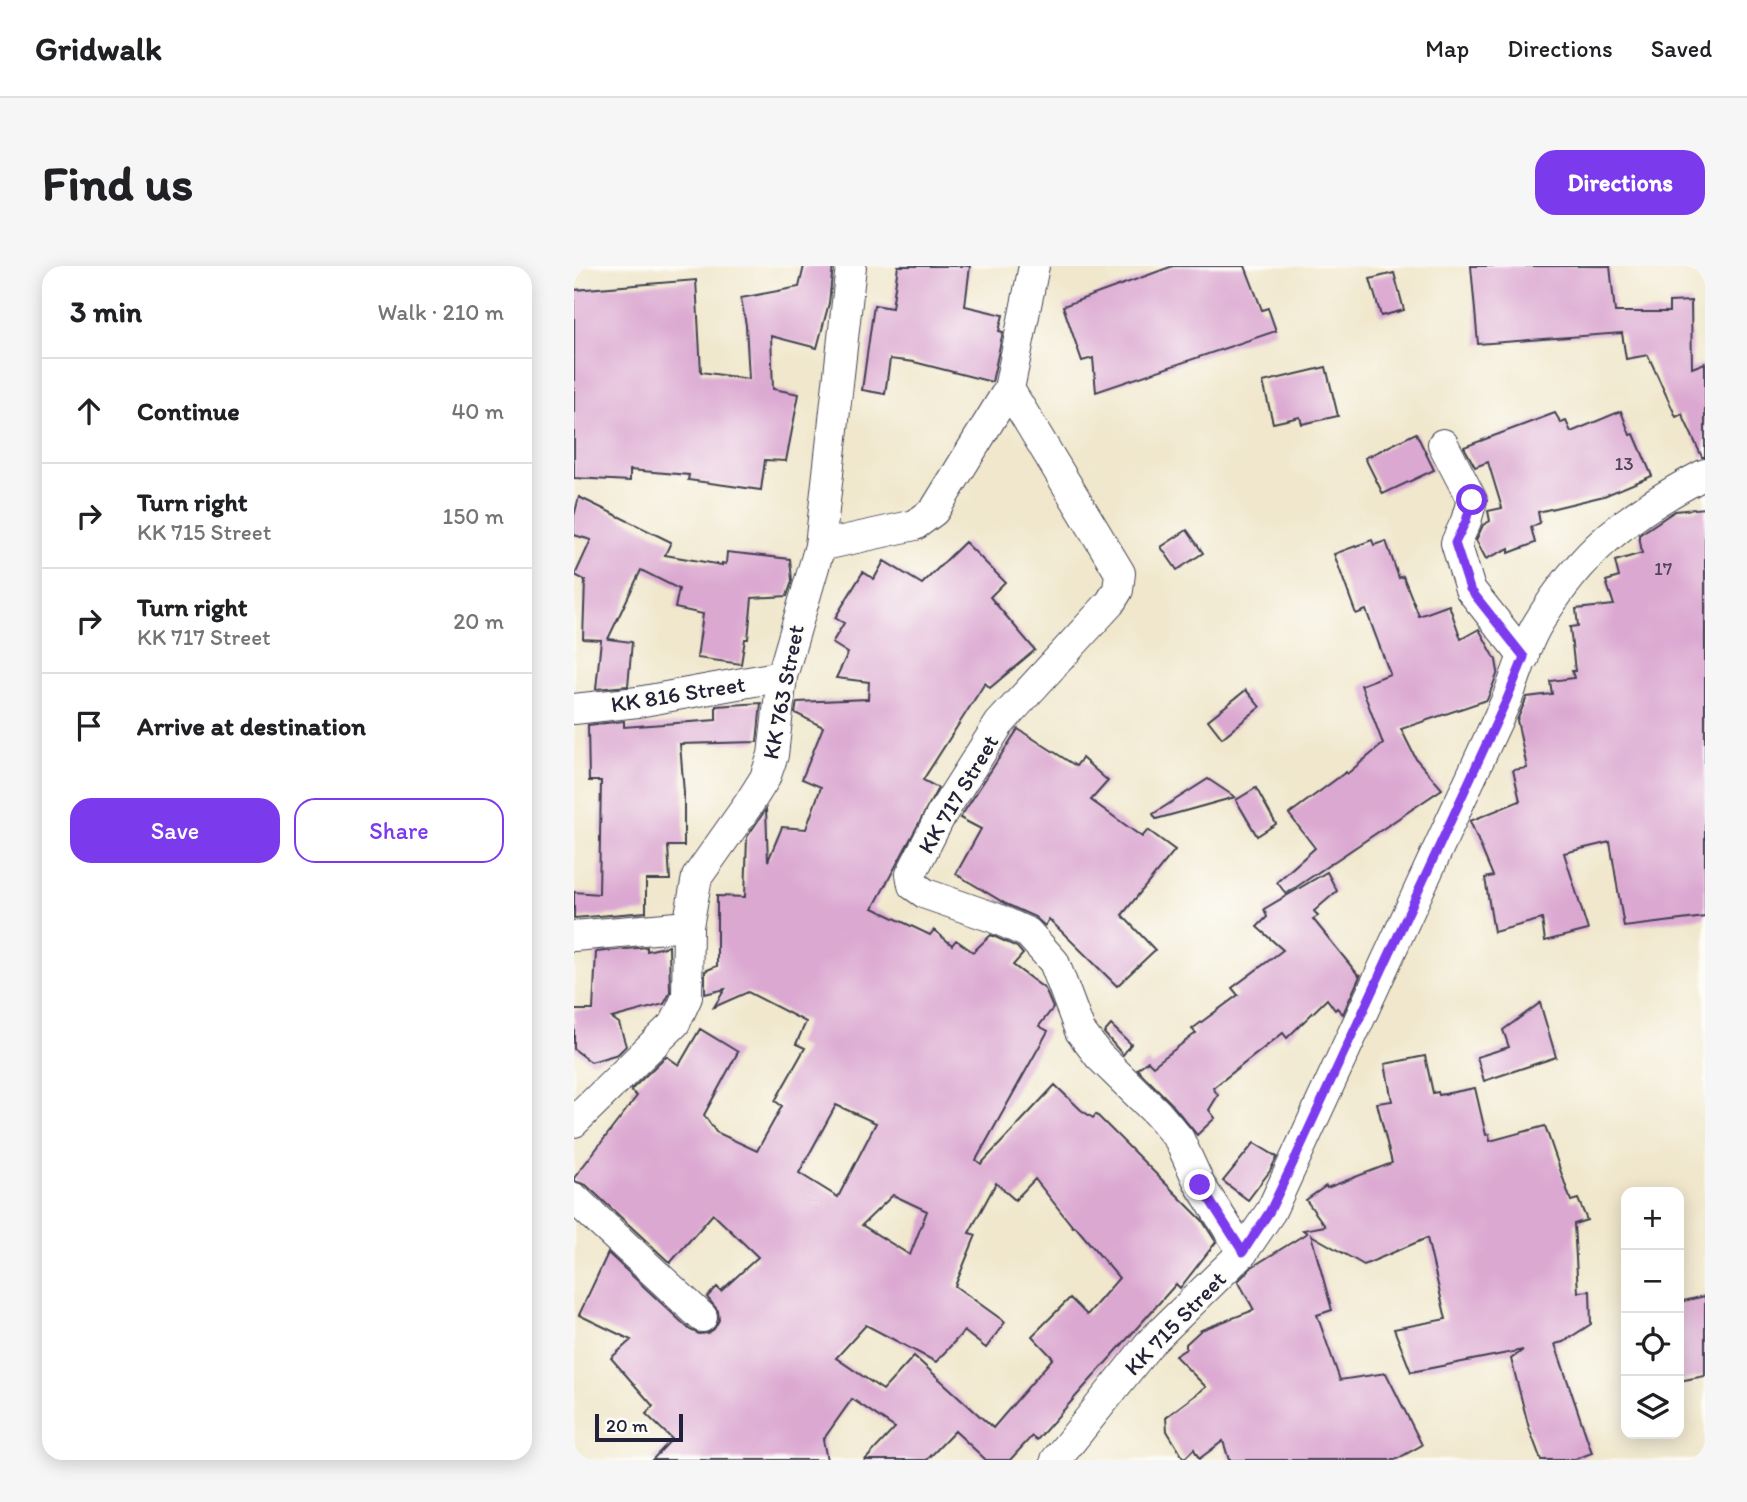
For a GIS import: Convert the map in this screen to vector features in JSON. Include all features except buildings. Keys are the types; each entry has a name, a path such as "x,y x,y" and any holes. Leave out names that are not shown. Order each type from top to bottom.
{"street":[{"name":"KK 763 Street","path":"579,1111 675,1023 687,997 688,926 697,877 765,778 773,755 782,676 820,546 851,266"},
{"path":"820,546 915,525 934,511 1009,389 1034,266"},
{"name":"KK 717 Street","path":"1009,389 1120,573 1118,590 1110,603 999,724 942,815 911,874 914,885 926,894 995,918 1028,933 1054,962 1080,1031 1099,1056 1157,1113 1179,1139 1200,1185 1243,1252"},
{"path":"1443,444 1472,500 1466,521 1455,543 1470,589 1524,657"},
{"name":"KK 715 Street","path":"1056,1460 1149,1345 1243,1252 1270,1211 1507,699 1536,627 1595,548 1643,509 1705,474"},
{"name":"KK 816 Street","path":"574,709 638,702 782,676"},
{"path":"574,936 688,926"},
{"path":"574,1198 702,1317"}],"route":[{"path":"1200,1185 1243,1252 1270,1211 1293,1163 1524,657 1470,589 1455,543 1466,521 1472,500"}]}
